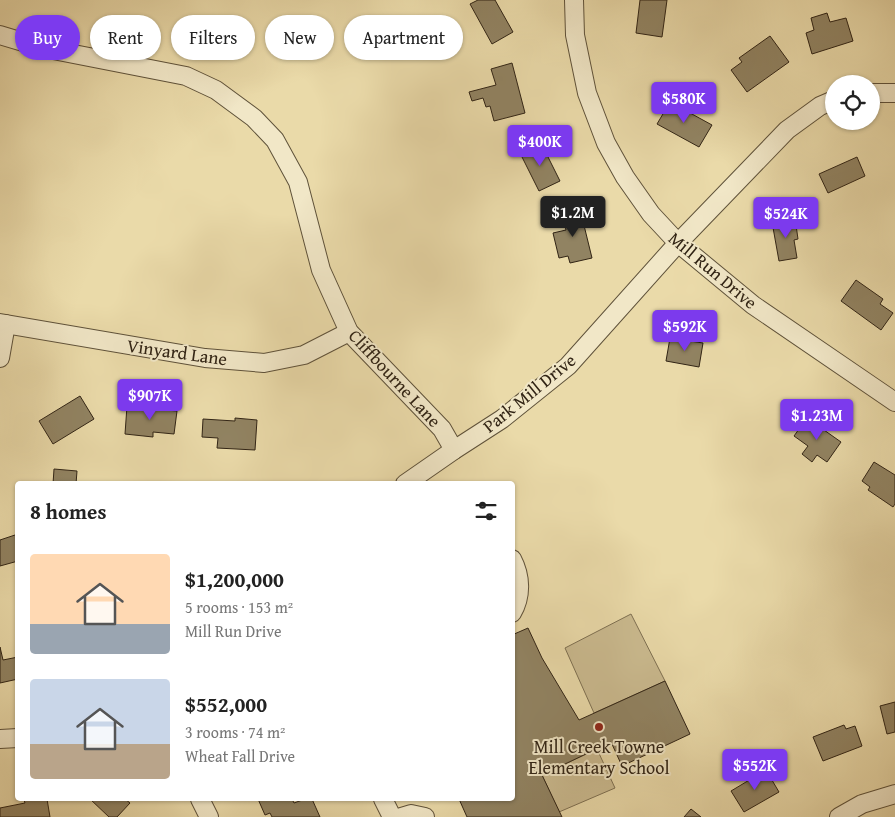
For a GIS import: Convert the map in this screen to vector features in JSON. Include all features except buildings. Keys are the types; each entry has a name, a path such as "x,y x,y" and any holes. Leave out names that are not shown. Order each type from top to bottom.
{"street":[{"name":"Mill Run Drive","path":"574,0 575,35 587,93 606,143 624,177 651,214 678,243 753,305 895,402"},
{"name":"Cliffbourne Lane","path":"0,35 43,48 186,76 216,90 254,118 275,140 298,182 321,270 349,332 442,429 454,450"},
{"path":"880,93 895,93"},
{"name":"Park Mill Drive","path":"409,481 502,419 568,366 678,243 786,130 825,104"},
{"name":"Vinyard Lane","path":"3,323 205,358 264,363 304,355 349,332"},
{"path":"0,358 3,323"},
{"path":"515,564 518,570 519,589 515,608"},
{"path":"0,739 15,738"},
{"path":"838,817 862,804 895,794"},
{"path":"201,801 209,817"},
{"path":"384,801 392,817"},
{"path":"401,817 411,814 425,817"}],"shaded area":[{"path":"631,614 665,681 594,713 565,648"},
{"path":"597,749 615,788 559,812 542,775"}],"place":[{"name":"Mill Creek Towne Elementary School","path":"599,727"}]}
